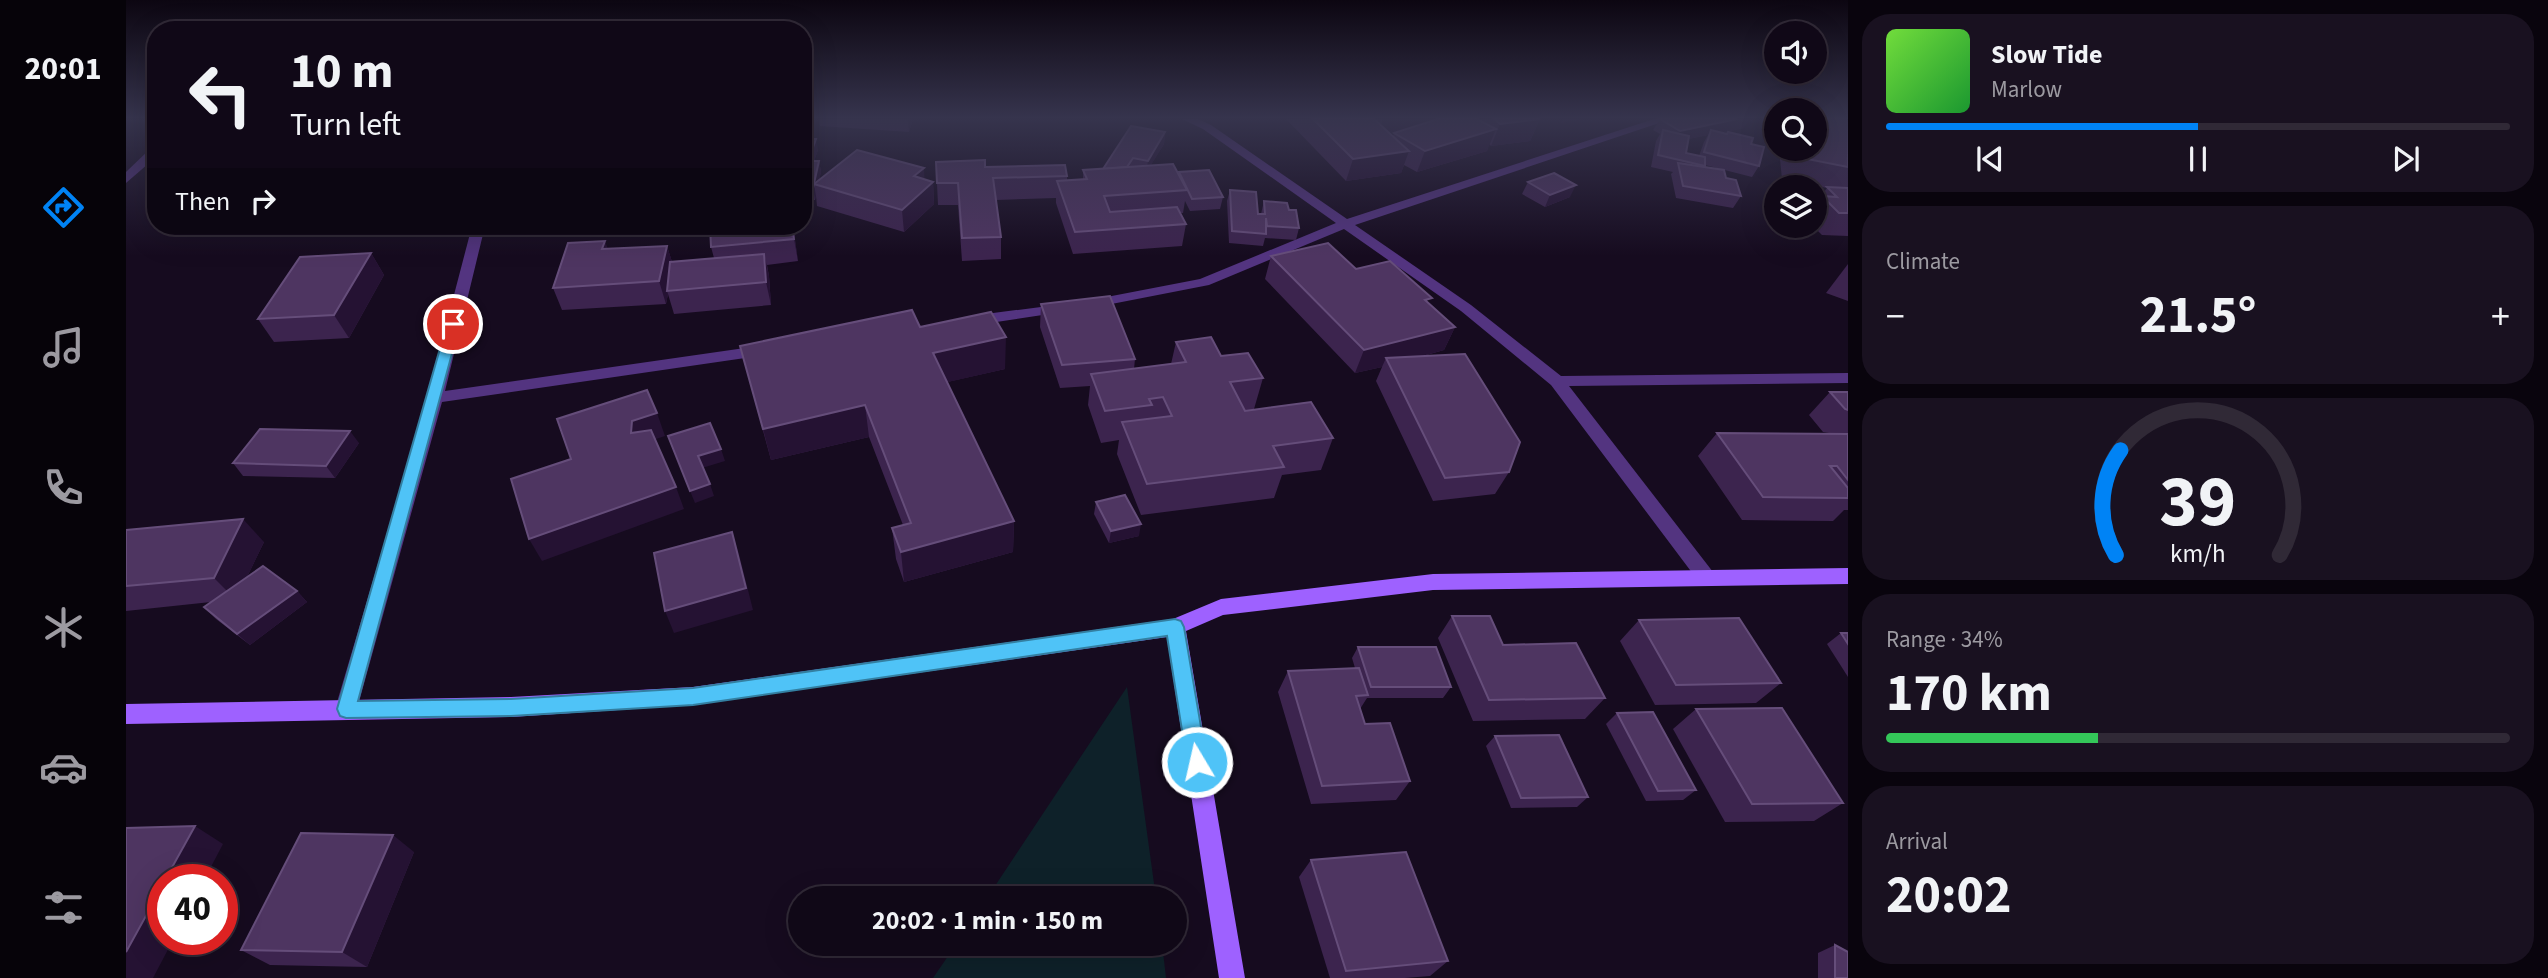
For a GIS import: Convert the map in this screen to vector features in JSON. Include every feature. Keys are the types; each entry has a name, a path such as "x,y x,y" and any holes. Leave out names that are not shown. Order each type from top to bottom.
{"street":[{"path":"126,179 141,165"},
{"path":"1267,165 1466,308 1557,381 1706,577"},
{"path":"957,323 1126,299 1204,282 1346,223 1526,165"},
{"path":"346,709 435,398 476,235"},
{"path":"435,398 779,348"},
{"path":"1557,381 1848,378"},
{"path":"126,714 511,707 693,696 1175,627 1221,607 1433,582 1848,576"},
{"path":"1175,627 1232,978"}],"shaded area":[{"path":"1127,687 1154,886 995,886"},
{"path":"948,956 1163,956 1166,978 933,978"}],"building":[{"path":"812,165 818,165 813,188"},
{"path":"838,165 911,165 924,168 914,176 933,182 902,210 814,184"},
{"path":"936,165 985,165 985,167 1065,165 1067,176 993,178 1001,237 962,238 958,183 937,183"},
{"path":"1106,165 1129,165 1127,167 1103,169"},
{"path":"1173,165 1187,190 1104,196 1110,212 1177,207 1186,224 1075,232 1057,181 1087,179 1083,170"},
{"path":"1678,165 1724,170 1726,178 1736,180 1741,196 1683,186"},
{"path":"1209,170 1223,197 1192,199 1179,172"},
{"path":"1554,173 1576,185 1550,195 1528,182"},
{"path":"1827,187 1848,188 1848,213 1839,213 1827,201 1827,196 1837,197"},
{"path":"1230,190 1256,192 1258,214 1265,214 1264,201 1287,203 1289,210 1296,210 1299,228 1267,226 1266,218 1266,234 1232,231"},
{"path":"710,235 793,235 794,239 711,247"},
{"path":"605,241 602,249 667,246 659,281 553,288 568,243"},
{"path":"1328,243 1356,269 1390,261 1432,298 1425,300 1455,327 1364,350 1271,256"},
{"path":"371,253 334,315 258,319 300,257"},
{"path":"764,254 766,282 667,291 670,262"},
{"path":"1110,296 1135,359 1062,365 1041,304"},
{"path":"912,310 920,327 991,312 1006,337 933,353 1014,521 901,552 892,528 911,523 865,405 763,429 740,346"},
{"path":"1211,337 1221,356 1248,353 1263,378 1230,382 1245,411 1311,402 1333,438 1273,446 1284,467 1147,484 1122,422 1172,416 1163,397 1149,399 1152,405 1105,411 1091,374 1186,362 1176,342"},
{"path":"1465,354 1520,442 1509,472 1445,478 1386,358"},
{"path":"647,390 657,413 632,421 631,433 651,430 676,487 529,539 511,479 571,459 557,419"},
{"path":"1830,392 1848,392 1848,410 1845,409"},
{"path":"710,423 721,449 698,456 710,484 690,491 668,436"},
{"path":"260,429 350,431 326,466 233,463"},
{"path":"1717,433 1848,434 1848,480 1837,466 1830,466 1848,488 1848,498 1763,497"},
{"path":"1125,495 1141,524 1111,531 1096,502"},
{"path":"243,519 214,578 126,586 126,530"},
{"path":"732,532 746,588 665,611 654,553"},
{"path":"263,566 297,591 237,634 204,607"},
{"path":"1452,616 1490,616 1503,645 1576,643 1605,698 1489,700"},
{"path":"1739,618 1781,683 1676,685 1639,620"},
{"path":"1841,633 1848,633 1848,644"},
{"path":"1358,647 1436,647 1451,687 1371,687"},
{"path":"1359,668 1368,695 1356,696 1365,724 1390,723 1410,781 1322,786 1288,671"},
{"path":"1782,708 1843,803 1752,804 1696,709"},
{"path":"1653,712 1696,790 1658,791 1617,713"},
{"path":"1559,735 1588,797 1521,798 1495,736"},
{"path":"195,826 174,864 147,864 147,914 126,952 126,828"},
{"path":"301,833 393,835 342,952 241,950"},
{"path":"1406,852 1448,961 1346,971 1311,860"},
{"path":"1835,945 1848,952 1848,978 1835,978"}],"route":[{"path":"453,324 435,398 346,709 511,707 693,696 1175,627 1197,762"}]}
